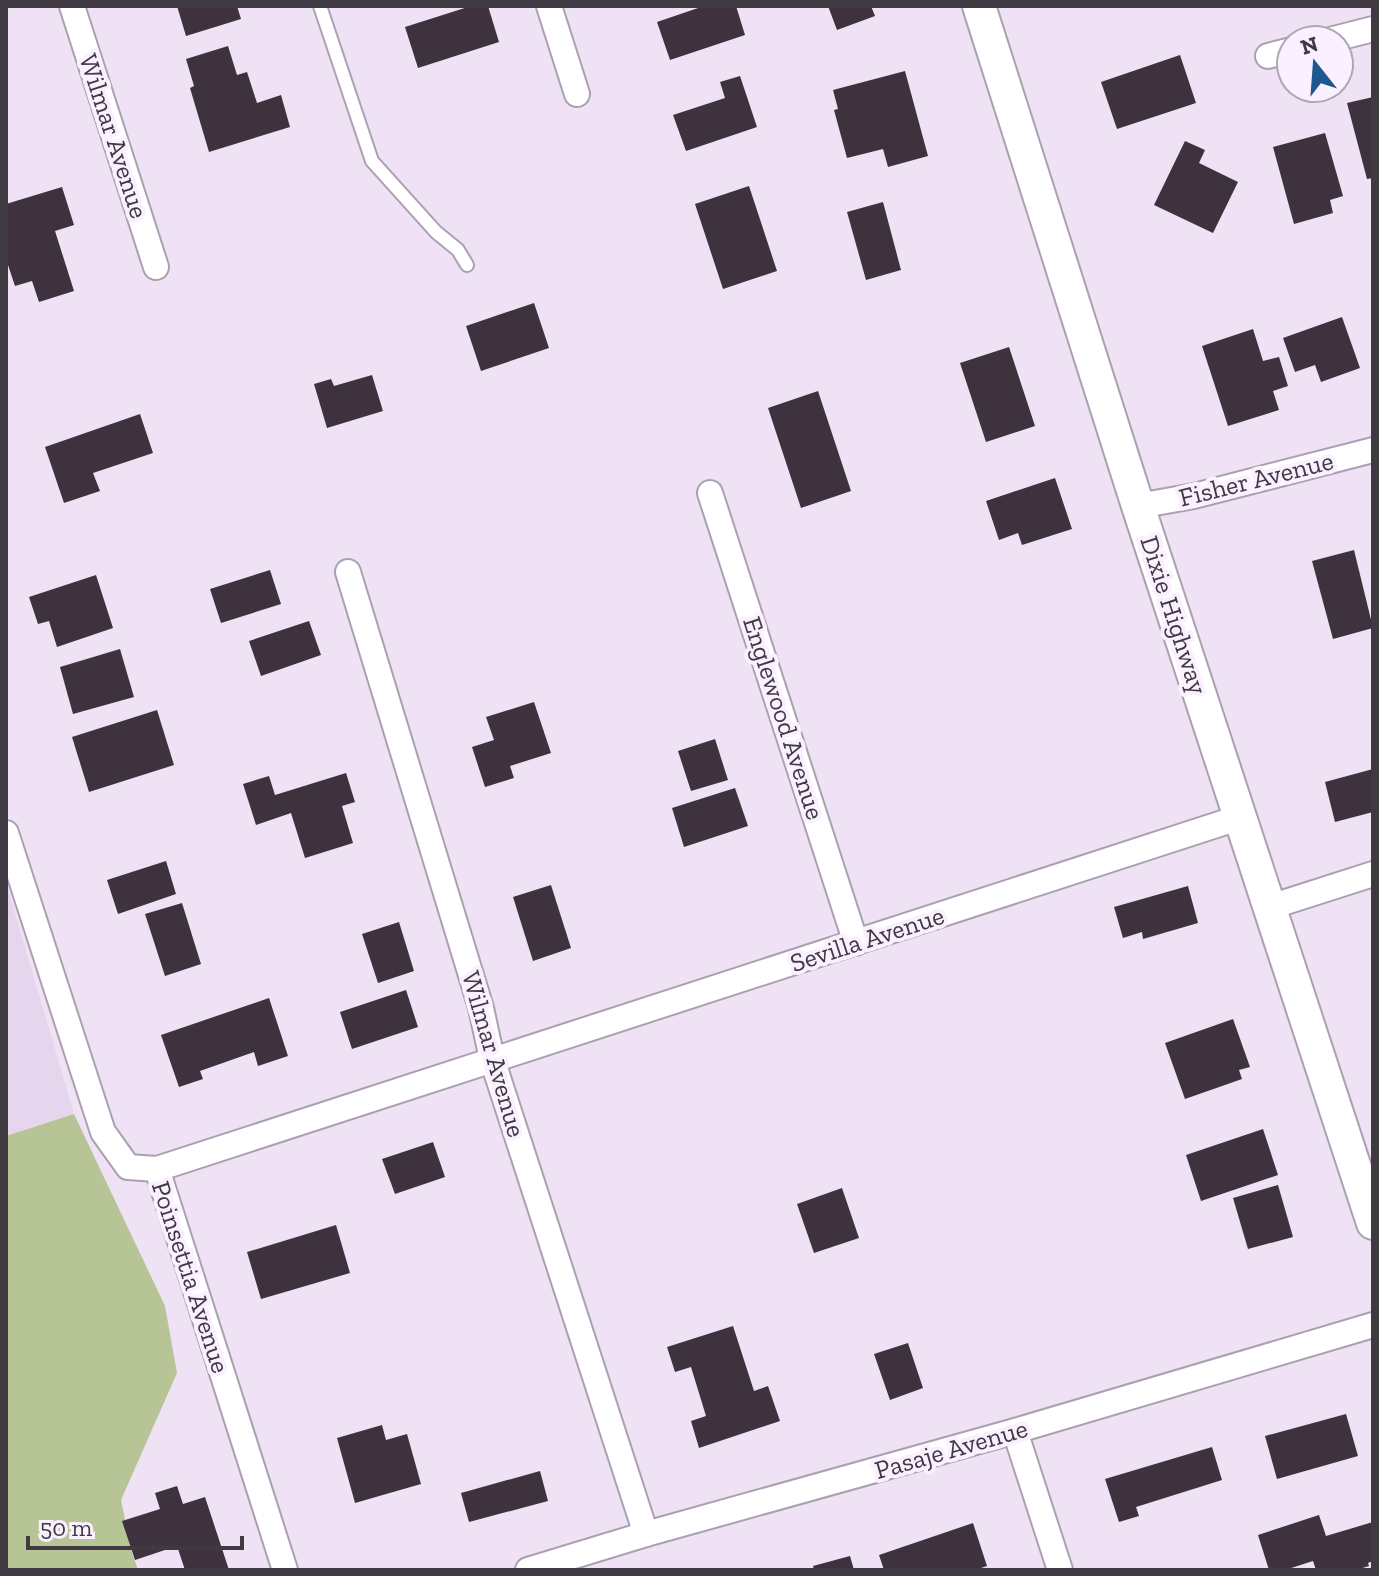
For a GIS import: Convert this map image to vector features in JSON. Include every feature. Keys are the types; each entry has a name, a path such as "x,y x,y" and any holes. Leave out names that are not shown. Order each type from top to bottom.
{"street":[{"name":"Wilmar Avenue","path":"72,6 156,267"},
{"path":"549,6 577,94"},
{"name":"Dixie Highway","path":"979,6 1138,506 1373,1223"},
{"name":"Fisher Avenue","path":"1138,506 1194,496 1373,450"},
{"name":"Englewood Avenue","path":"710,493 856,943"},
{"name":"Wilmar Avenue","path":"348,572 481,1008 492,1059 646,1534"},
{"name":"Sevilla Avenue","path":"492,1059 1241,817"},
{"name":"Poinsettia Avenue","path":"6,833 103,1132 128,1167 157,1169 285,1570"},
{"path":"1270,907 1373,874"},
{"path":"157,1169 492,1059"},
{"name":"Pasaje Avenue","path":"528,1570 1373,1325"},
{"path":"1015,1431 1060,1570"}],"lane":[{"path":"320,6 372,161 436,232 458,250 467,265"}],"shaded area":[{"path":"6,883 74,1114 6,1136"}],"green space":[{"path":"74,1114 165,1306 177,1373 121,1500 138,1570 6,1570 6,1136"}],"building":[{"path":"177,6 237,6 241,19 186,36"},
{"path":"471,6 488,6 499,42 418,68 405,27"},
{"path":"704,6 736,6 745,35 670,60 657,22"},
{"path":"828,6 871,6 875,16 837,30"},
{"path":"228,46 237,75 247,72 257,103 281,95 290,127 209,152 190,88 194,86 186,59"},
{"path":"1180,55 1196,103 1117,129 1101,82"},
{"path":"905,71 928,156 888,167 883,149 847,158 834,110 838,109 833,90"},
{"path":"740,76 757,127 686,151 673,115 725,98 720,82"},
{"path":"1373,97 1373,178 1367,179 1347,104 1355,104 1355,101"},
{"path":"1325,133 1343,196 1330,200 1333,213 1294,224 1273,147"},
{"path":"1185,141 1205,150 1199,163 1238,182 1213,233 1154,205"},
{"path":"749,186 777,271 723,289 695,204"},
{"path":"62,187 74,225 55,231 74,291 39,302 32,281 15,286 6,259 6,204"},
{"path":"883,202 901,270 866,280 847,212"},
{"path":"534,303 549,348 481,371 466,326"},
{"path":"1342,317 1360,368 1321,382 1315,365 1295,372 1283,338"},
{"path":"1253,329 1263,361 1279,357 1288,386 1273,391 1279,410 1228,426 1202,346"},
{"path":"1009,347 1035,426 986,442 960,363"},
{"path":"372,375 383,411 327,428 314,384 331,379 334,386"},
{"path":"818,391 851,491 801,508 768,408"},
{"path":"140,414 153,453 93,473 100,491 64,503 45,447"},
{"path":"1055,478 1072,529 1022,545 1018,533 999,540 986,501"},
{"path":"1354,550 1373,628 1333,639 1312,561"},
{"path":"270,570 281,604 221,623 210,589"},
{"path":"96,575 113,628 57,647 49,621 38,624 29,597"},
{"path":"309,621 321,655 261,676 249,641"},
{"path":"120,649 134,697 73,714 60,667"},
{"path":"534,702 551,753 510,766 514,778 485,787 472,747 494,740 486,717"},
{"path":"157,710 174,765 89,792 72,737"},
{"path":"715,739 728,780 691,791 678,751"},
{"path":"1373,769 1373,812 1335,822 1325,782"},
{"path":"346,773 355,802 342,806 353,843 305,858 291,813 256,825 243,784 269,776 275,795"},
{"path":"735,788 748,826 684,847 672,808"},
{"path":"166,861 176,894 118,914 107,880"},
{"path":"551,885 571,948 533,961 513,897"},
{"path":"1188,886 1198,923 1143,939 1142,932 1123,938 1114,907"},
{"path":"182,903 201,964 165,976 145,914"},
{"path":"399,922 414,971 378,983 362,934"},
{"path":"406,990 418,1027 352,1049 340,1012"},
{"path":"269,998 288,1056 258,1066 254,1052 200,1071 203,1079 179,1087 161,1035"},
{"path":"1233,1019 1250,1067 1239,1070 1242,1079 1185,1099 1165,1043"},
{"path":"1263,1129 1278,1175 1201,1201 1186,1155"},
{"path":"433,1142 445,1177 395,1194 382,1159"},
{"path":"1278,1185 1293,1237 1248,1249 1233,1198"},
{"path":"842,1188 859,1238 814,1253 797,1204"},
{"path":"336,1225 350,1273 261,1299 247,1252"},
{"path":"733,1326 754,1391 768,1386 780,1421 699,1448 691,1421 706,1416 691,1367 675,1372 667,1347"},
{"path":"908,1343 923,1388 890,1400 874,1354"},
{"path":"1346,1414 1358,1456 1277,1479 1265,1436"},
{"path":"382,1425 386,1440 407,1434 421,1484 355,1503 337,1438"},
{"path":"1212,1447 1222,1480 1136,1507 1139,1516 1119,1522 1105,1479"},
{"path":"540,1471 548,1501 469,1522 461,1493"},
{"path":"177,1486 183,1504 205,1497 229,1570 185,1570 177,1546 135,1560 122,1521 160,1509 155,1493"},
{"path":"1319,1515 1326,1536 1373,1522 1373,1561 1368,1563 1369,1566 1356,1570 1316,1570 1313,1561 1285,1570 1269,1570 1258,1535"},
{"path":"973,1523 987,1566 975,1570 884,1570 879,1555"},
{"path":"850,1556 854,1570 814,1570 813,1566"}]}
